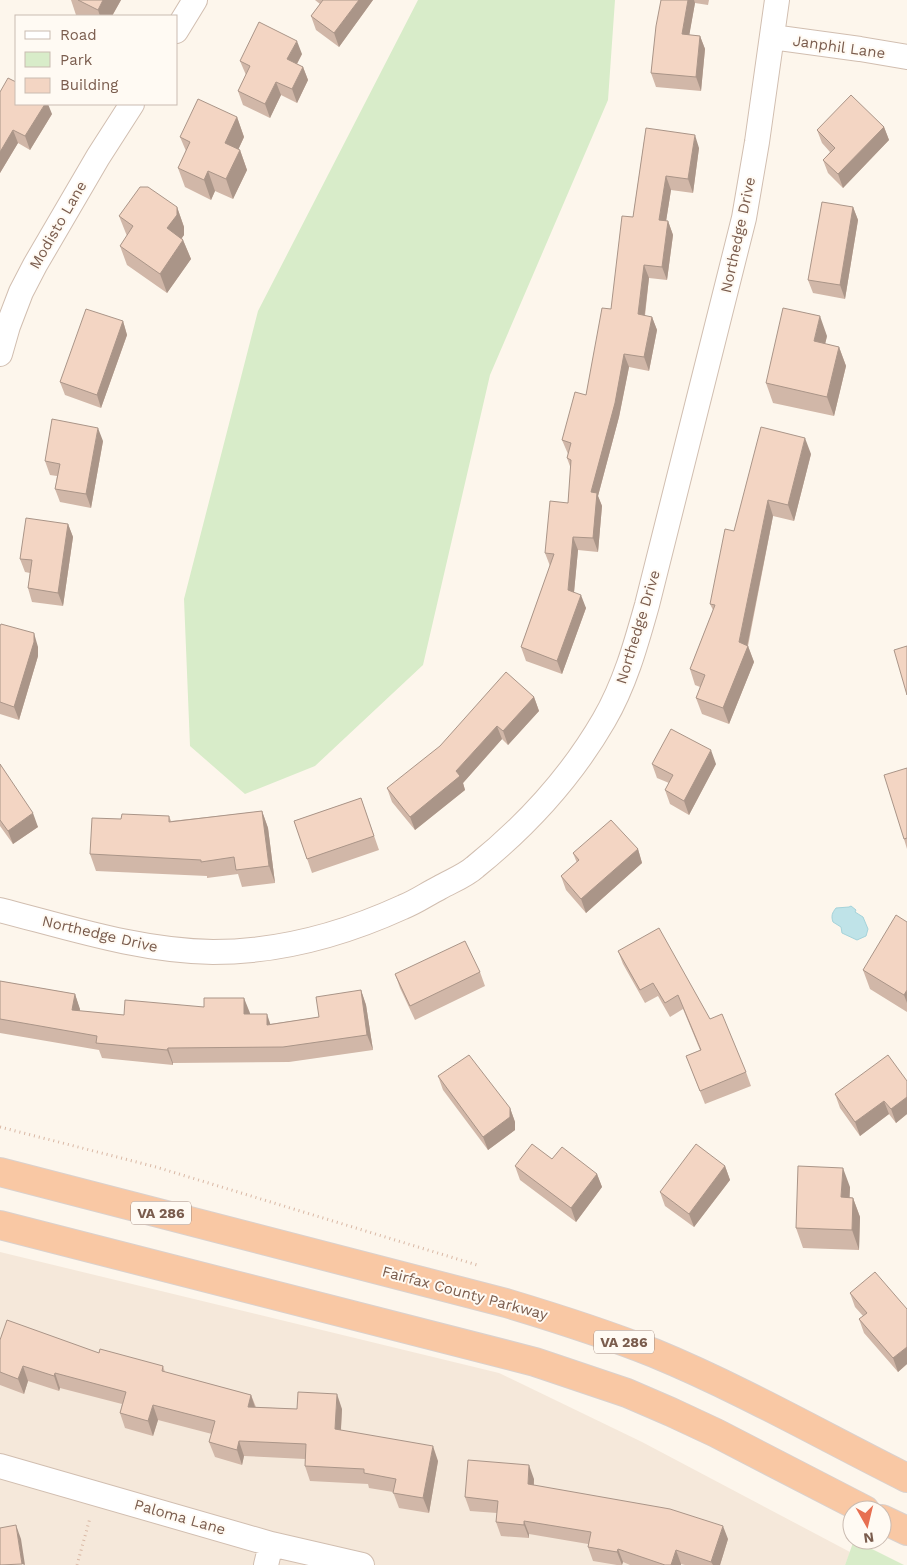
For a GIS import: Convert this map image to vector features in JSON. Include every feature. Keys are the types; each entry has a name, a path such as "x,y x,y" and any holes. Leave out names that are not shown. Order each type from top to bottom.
{"highway":[{"name":"Fairfax County Parkway","path":"0,1172 506,1303 562,1320 654,1353 701,1374 907,1478"},
{"path":"0,1225 544,1364 627,1393 671,1412 845,1500"},
{"path":"892,1524 907,1532"}],"street":[{"path":"178,28 195,0"},
{"name":"Northedge Drive","path":"0,910 121,941 167,949 213,952 282,946 350,929 404,907 474,869 532,816 571,770 604,719 619,690 632,656 647,605 744,218 777,0"},
{"name":"Janphil Lane","path":"772,37 907,57"},
{"name":"Modisto Lane","path":"0,354 18,300 35,265 98,157 131,105"},
{"name":"Paloma Lane","path":"0,1466 96,1493 268,1554 362,1565"}],"path":[{"path":"77,1565 96,1493"}],"shaded area":[{"path":"0,1252 499,1373 642,1442 842,1548 842,1550 850,1552 845,1565 0,1565"}],"green space":[{"path":"418,0 615,0 608,100 490,375 423,665 315,766 245,794 190,746 184,599 258,311"},
{"path":"850,1550 874,1550 904,1565 845,1565"}],"water":[{"path":"851,906 856,910 855,912 863,917 868,929 866,936 857,940 842,933 841,927 832,920 832,915 836,908"}],"building":[{"path":"78,0 103,0 98,10"},
{"path":"323,0 359,0 334,33 311,16"},
{"path":"661,0 688,0 682,34 700,36 696,77 651,73"},
{"path":"259,22 297,41 287,59 303,67 292,89 276,82 265,104 238,91 250,66 240,61"},
{"path":"8,78 15,82 15,105 44,105 25,136 13,130 0,152 0,92"},
{"path":"851,95 884,127 838,174 823,160 835,148 817,130"},
{"path":"198,99 237,117 225,143 240,150 226,179 208,171 204,180 178,168 190,142 180,137"},
{"path":"646,128 695,135 688,179 666,176 659,220 668,221 662,267 644,265 638,314 652,317 644,357 624,354 615,403 591,492 597,493 593,538 573,537 568,590 581,595 557,661 521,647 554,554 545,553 550,501 568,503 571,460 567,458 571,443 562,440 575,392 586,395 602,308 611,309 622,216 633,217"},
{"path":"140,187 148,187 177,207 177,215 167,228 183,240 160,274 120,246 133,226 119,216"},
{"path":"822,202 853,207 840,285 808,280"},
{"path":"783,308 820,316 814,341 839,347 827,397 766,383"},
{"path":"86,309 123,321 97,395 60,382"},
{"path":"52,419 98,428 86,494 55,489 60,464 45,461"},
{"path":"761,427 805,438 788,505 768,500 739,642 748,646 723,708 696,698 705,675 690,669 715,605 710,604 725,529 734,531"},
{"path":"26,518 68,524 58,593 28,588 32,560 20,559"},
{"path":"1,624 34,633 34,642 14,707 0,702"},
{"path":"907,646 907,695 894,650"},
{"path":"506,672 534,697 503,731 497,726 456,771 460,776 410,817 387,788 440,746"},
{"path":"671,729 711,750 684,801 665,790 673,775 652,764"},
{"path":"0,764 33,813 8,831 0,820"},
{"path":"907,768 907,838 904,839 884,775"},
{"path":"361,798 374,836 307,859 294,821"},
{"path":"262,811 269,866 236,870 234,857 201,862 201,860 90,854 92,818 121,819 122,814 169,816 169,822"},
{"path":"611,820 638,849 581,899 561,876 579,860 573,853"},
{"path":"896,915 907,922 907,990 904,995 863,970"},
{"path":"659,928 710,1019 722,1014 746,1072 700,1091 686,1056 701,1050 678,995 665,1003 653,983 640,990 618,951"},
{"path":"465,941 480,972 410,1006 395,974"},
{"path":"0,981 75,994 72,1010 124,1015 125,1000 204,1007 204,998 244,998 244,1014 267,1014 267,1025 319,1017 316,997 361,990 367,1035 283,1047 168,1048 167,1050 96,1043 97,1036 0,1019"},
{"path":"469,1055 510,1108 510,1117 483,1137 438,1076"},
{"path":"888,1055 907,1081 907,1097 891,1109 884,1101 855,1122 835,1094"},
{"path":"532,1144 552,1159 562,1147 597,1174 571,1208 515,1166"},
{"path":"696,1144 725,1166 689,1214 660,1192"},
{"path":"798,1166 843,1168 841,1197 853,1198 852,1230 796,1228"},
{"path":"875,1272 907,1309 907,1347 893,1358 859,1319 867,1313 850,1293"},
{"path":"7,1320 99,1353 100,1349 163,1366 162,1371 251,1395 248,1407 297,1409 298,1392 337,1394 335,1429 433,1446 423,1498 393,1493 396,1479 364,1473 364,1469 305,1466 306,1444 239,1441 237,1450 209,1442 215,1421 153,1405 148,1421 120,1413 126,1392 55,1373 54,1376 23,1366 18,1379 0,1372 0,1340"},
{"path":"468,1460 529,1465 528,1484 670,1509 723,1526 711,1562 676,1550 671,1565 665,1565 618,1549 617,1552 588,1547 591,1532 524,1521 524,1525 496,1522 498,1501 465,1497"},
{"path":"16,1525 22,1564 0,1565 0,1528"}]}
